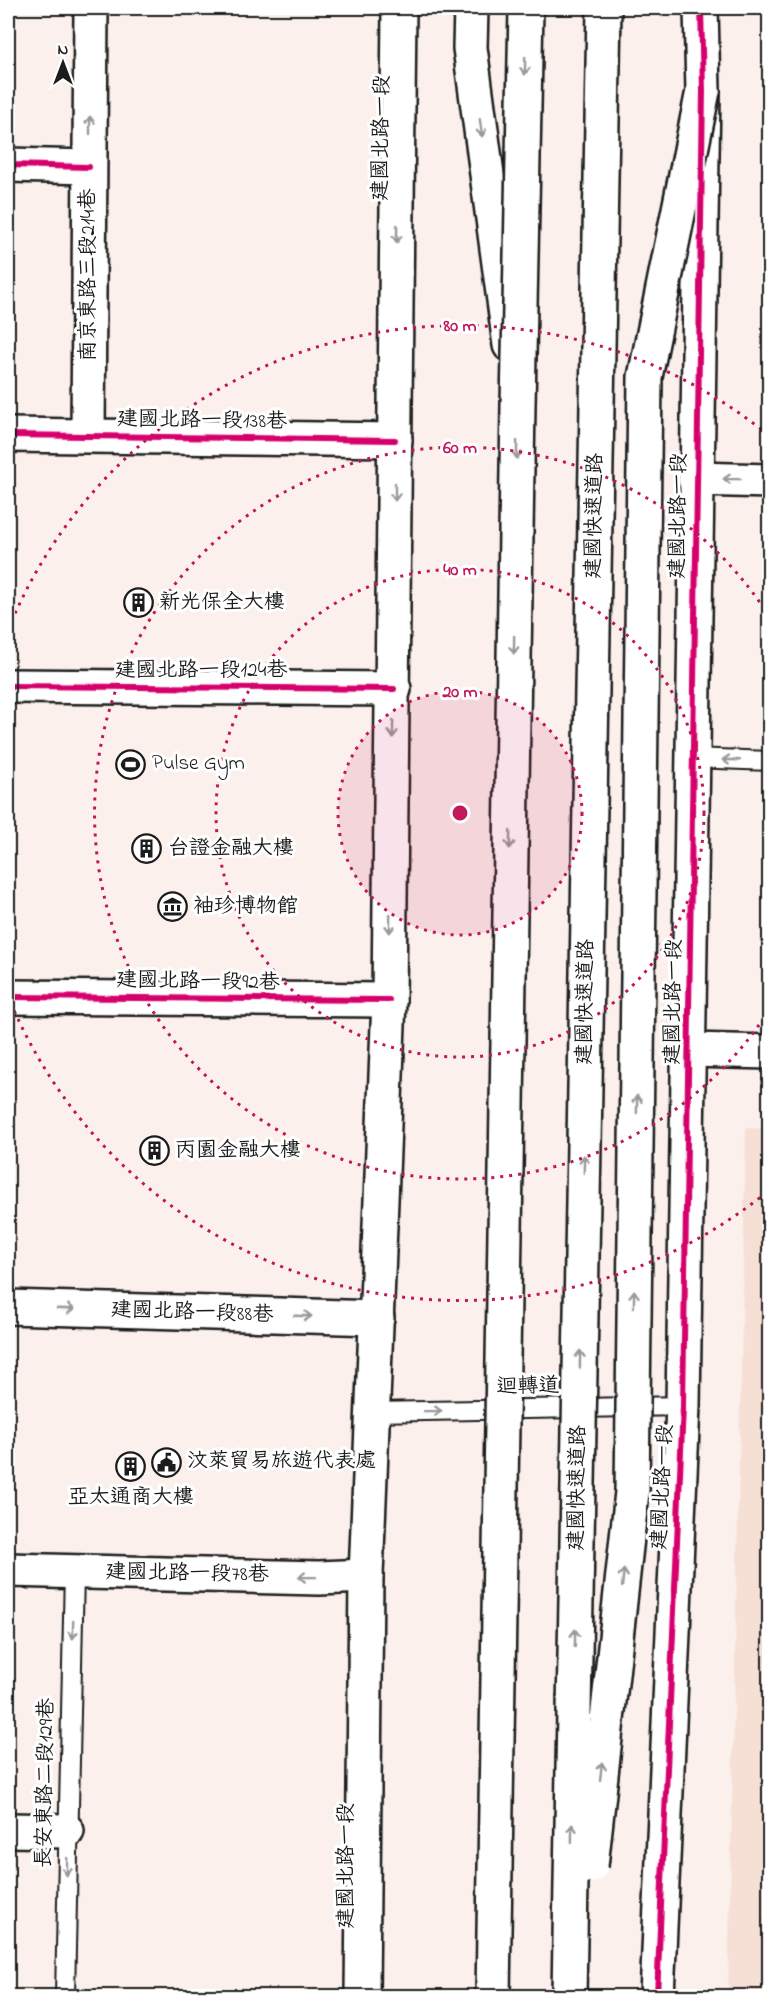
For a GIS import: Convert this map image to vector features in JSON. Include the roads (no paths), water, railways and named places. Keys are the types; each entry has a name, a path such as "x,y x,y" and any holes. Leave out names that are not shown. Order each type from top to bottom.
{"main road":[{"name":"南京東路三段214巷","path":"88,435 91,8"},
{"name":"建國北路一段","path":"362,1996 366,1575 389,1000 394,689 399,8"},
{"path":"471,8 470,48 518,405"},
{"path":"493,1996 526,8"},
{"name":"建國快速道路","path":"569,1996 604,8"},
{"name":"建國北路一段","path":"657,1996 683,1406 690,1050 695,479 703,91 701,8"},
{"path":"576,1996 632,1492 645,377 703,91"},
{"path":"8,165 89,167"},
{"name":"建國北路一段138巷","path":"8,435 395,440"},
{"path":"695,479 770,481"},
{"name":"建國北路一段124巷","path":"8,686 394,689"},
{"name":"建國北路一段92巷","path":"8,996 389,1000"},
{"path":"690,1050 770,1052"},
{"name":"建國北路一段88巷","path":"8,1307 377,1318"},
{"name":"建國北路一段78巷","path":"8,1570 319,1578 366,1575"},
{"path":"8,1830 67,1831"}],"lane":[{"path":"692,759 770,761"},
{"name":"迴轉道","path":"374,1412 683,1406"},
{"name":"長安東路二段129巷","path":"65,1996 74,1571"}],"place":[{"name":"新光保全大樓","path":"138,603"},
{"name":"Pulse Gym","path":"131,764"},
{"name":"台證金融大樓","path":"147,849"},
{"name":"袖珍博物館","path":"172,907"},
{"name":"丙園金融大樓","path":"154,1151"},
{"name":"汶萊貿易旅遊代表處","path":"166,1462"},
{"name":"亞太通商大樓","path":"131,1467"}]}
